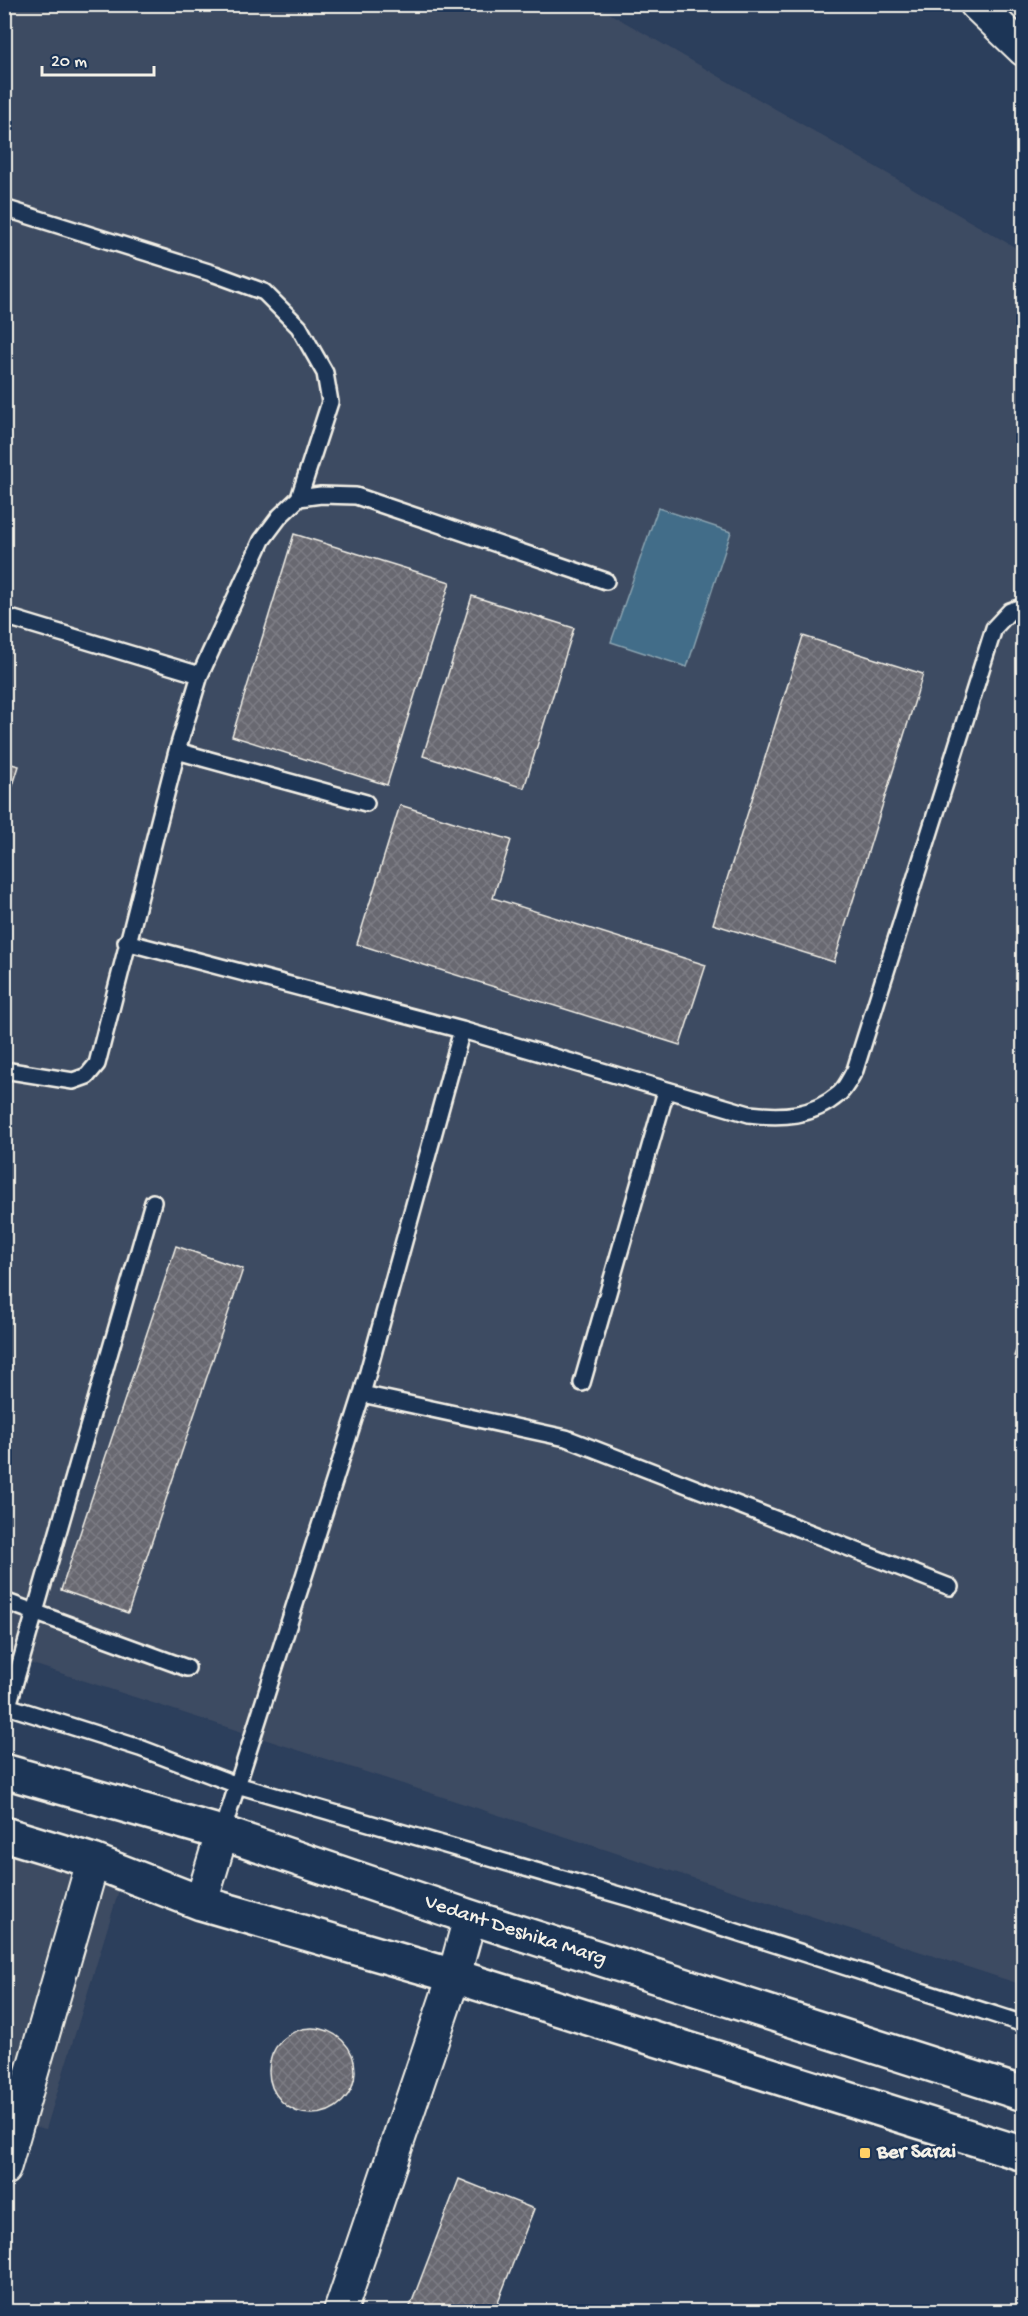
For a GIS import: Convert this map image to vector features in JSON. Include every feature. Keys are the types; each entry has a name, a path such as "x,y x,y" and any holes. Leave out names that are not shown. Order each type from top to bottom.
{"main road":[{"name":"Vedant Deshika Marg","path":"4,1771 222,1833 470,1917 1023,2094"},
{"path":"4,1834 93,1861 201,1903 454,1976 1023,2154"}],"street":[{"path":"976,4 1023,50"},
{"path":"201,1903 222,1833"},
{"path":"4,2169 93,1861"},
{"path":"340,2312 454,1976 470,1917"}],"lane":[{"path":"4,208 215,274 264,292 299,327 325,373 330,402 299,498 280,516 262,540 200,675 177,751 126,942 97,1064 87,1076 73,1081 4,1070"},
{"path":"299,498 321,495 356,496 606,581"},
{"path":"126,942 462,1030 748,1114 780,1118 814,1111 841,1093 855,1070 994,628 1010,611 1023,606"},
{"path":"4,616 200,675"},
{"path":"177,751 366,803"},
{"path":"222,1833 362,1394 462,1030"},
{"path":"582,1383 666,1091"},
{"path":"153,1202 36,1611 6,1706 140,1748 237,1785 640,1901 1023,2024"},
{"path":"362,1394 566,1438 950,1587"},
{"path":"4,1601 187,1668"}],"shaded area":[{"path":"5,5 595,5 1023,252 1023,1985 5,1655"},
{"path":"658,508 731,532 687,667 611,642"},
{"path":"4,1853 119,1890 46,2129 5,2120"}],"building":[{"path":"294,534 450,582 387,785 232,736"},
{"path":"472,596 574,628 524,788 423,756"},
{"path":"803,636 923,674 834,962 713,924"},
{"path":"4,762 19,766 4,814"},
{"path":"400,805 511,840 493,898 706,965 680,1045 357,944"},
{"path":"176,1246 243,1269 128,1613 61,1590"},
{"path":"1024,1328 1024,1359 1014,1356"},
{"path":"312,2028 328,2032 342,2041 351,2055 355,2071 351,2087 342,2101 328,2110 312,2114 296,2110 282,2101 273,2087 269,2071 273,2055 282,2041 296,2032"},
{"path":"459,2179 534,2209 494,2312 408,2312"}],"place":[{"name":"Ber Sarai","path":"865,2153"}]}
